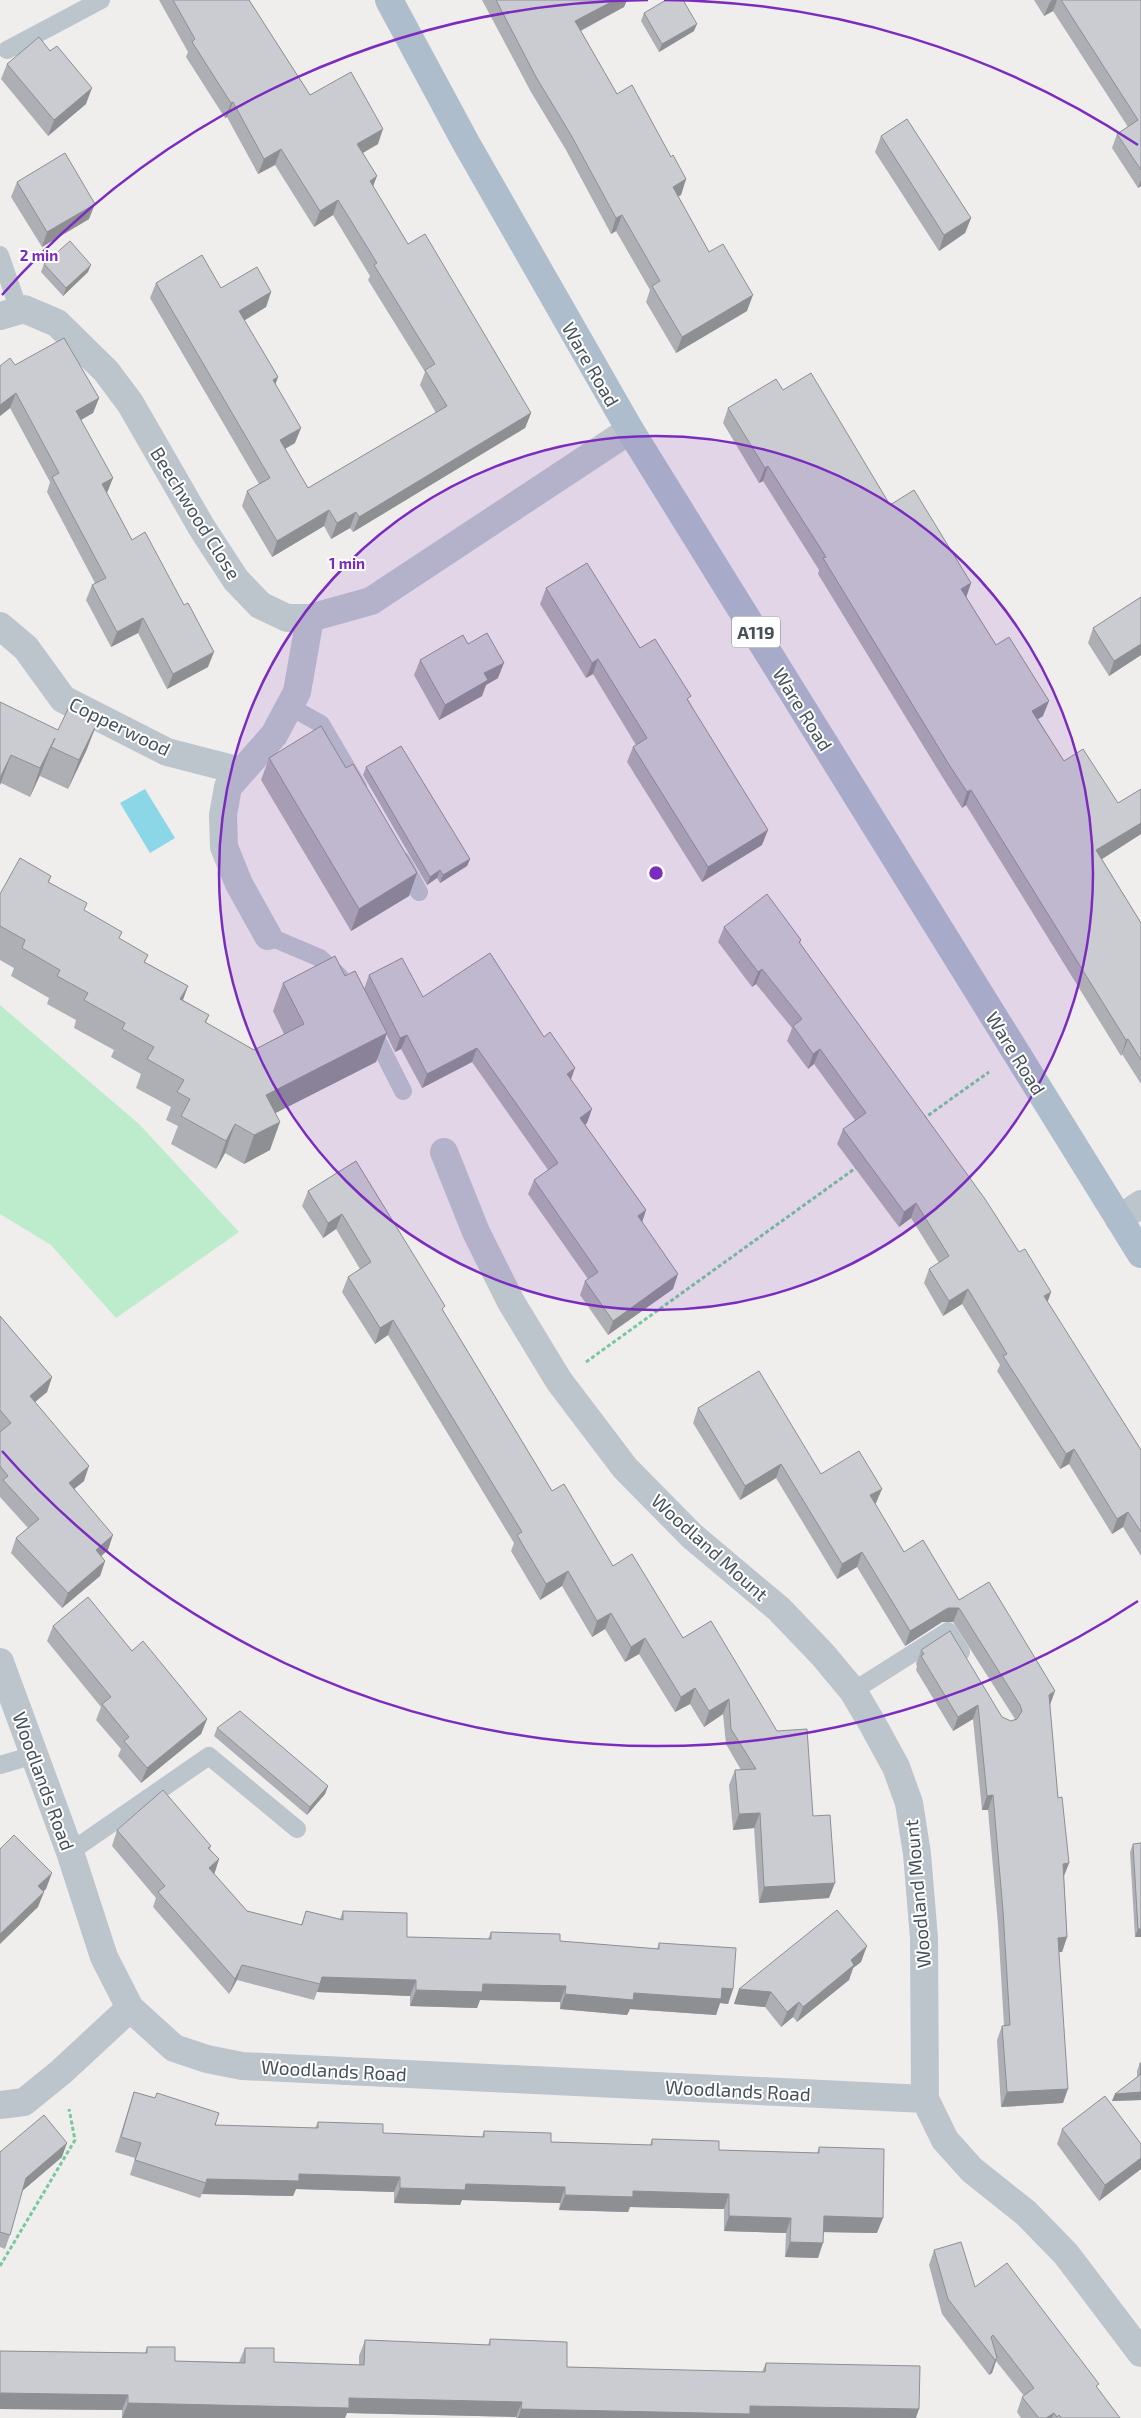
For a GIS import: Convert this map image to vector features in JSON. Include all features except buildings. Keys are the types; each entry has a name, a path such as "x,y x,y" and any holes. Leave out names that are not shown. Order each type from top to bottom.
{"main road":[{"name":"Ware Road","path":"389,0 466,144 630,430 1130,1212 1141,1254"}],"street":[{"name":"Beechwood Close","path":"10,313 24,309 57,323 106,371 130,403 202,528 236,580 260,605 287,618 310,618 371,601 630,430"},
{"path":"268,936 239,884 224,847 223,815 228,787 274,735 297,692 310,618"},
{"name":"Copperwood","path":"0,626 26,648 63,700 167,752 241,771"},
{"name":"Woodland Mount","path":"444,1152 476,1232 511,1302 559,1381 619,1460 692,1536 779,1609 823,1655 853,1691 896,1767 909,1803 917,1854 924,1938 925,2099 945,2140 972,2170 1026,2213 1066,2254 1141,2353"},
{"name":"Woodlands Road","path":"0,1662 70,1852 104,1957 130,2008 174,2048 207,2059 242,2066 925,2099"},
{"path":"0,2105 24,2102 61,2072 130,2008"}],"lane":[{"path":"7,50 101,0"},
{"path":"0,255 10,313"},
{"path":"289,706 321,724 365,799"},
{"path":"395,850 420,892"},
{"path":"268,936 320,958 350,986"},
{"path":"364,1013 403,1091"},
{"path":"853,1691 948,1631 969,1665"},
{"path":"0,1765 34,1754"},
{"path":"70,1852 209,1756 297,1829"}],"path":[{"path":"915,1125 984,1076"},
{"path":"583,1364 859,1166"},
{"path":"0,2266 75,2140 61,2072"}],"green space":[{"path":"0,1005 139,1124 239,1232 116,1318 51,1245 0,1214"}],"water":[{"path":"145,789 175,838 150,853 120,803"}]}
